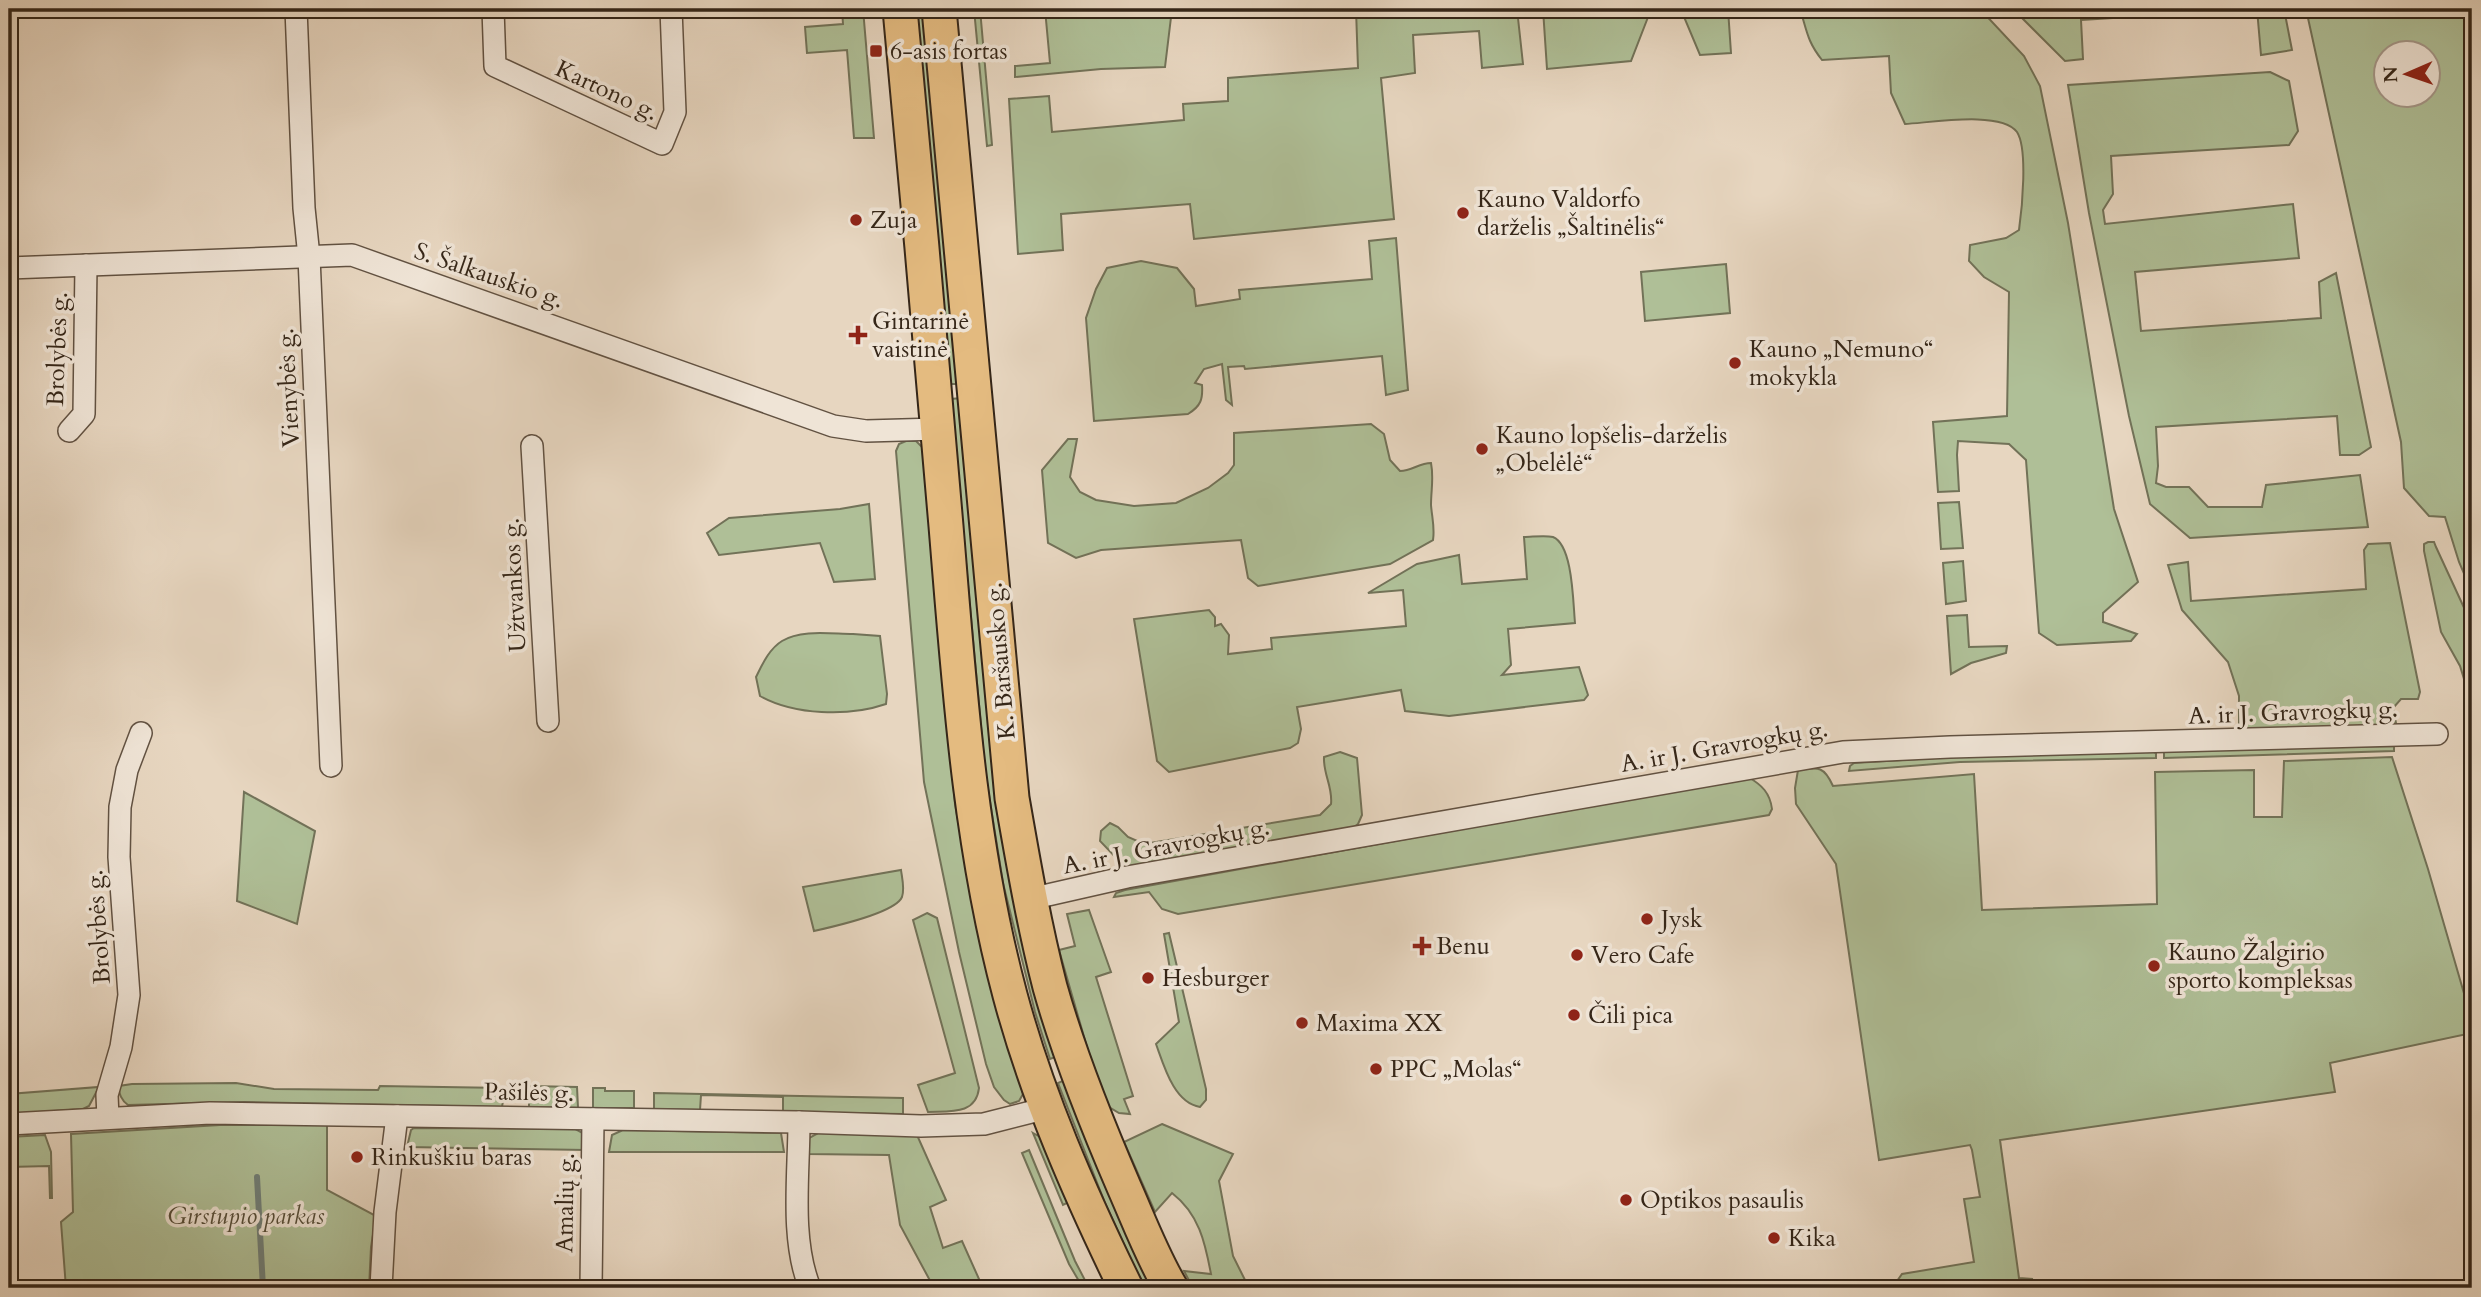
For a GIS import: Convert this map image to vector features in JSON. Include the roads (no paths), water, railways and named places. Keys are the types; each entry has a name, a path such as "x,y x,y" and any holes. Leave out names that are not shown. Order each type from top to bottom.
{"main road":[{"name":"K. Baršausko g.","path":"900,9 960,695 981,856 1010,997 1047,1108 1125,1288"},
{"name":"K. Baršausko g.","path":"939,9 1012,799 1030,899 1051,988 1081,1079 1105,1143 1171,1288"}],"street":[{"name":"Vienybės g.","path":"296,9 331,766"},
{"name":"Kartono g.","path":"493,9 495,66 662,144 675,112 671,9"},
{"name":"S. Šalkauskio g.","path":"9,268 352,255 833,426 866,431 938,429"},
{"name":"Brolybės g.","path":"69,431 84,414 86,265"},
{"name":"Užtvankos g.","path":"533,446 548,721"},
{"name":"Brolybės g.","path":"108,1118 107,1095 121,1046 129,995 119,857 120,807 127,770 141,733"},
{"name":"A. ir J. Gravrogkų g.","path":"1030,899 1127,877 1843,752 1938,747 2437,734"},
{"name":"Pašilės g.","path":"9,1124 210,1113 921,1126 984,1124 1047,1108"},
{"path":"381,1288 385,1213 397,1116"},
{"name":"Amalių g.","path":"591,1288 593,1119"},
{"path":"799,1122 798,1240 803,1272 810,1288"}],"waterway":[{"path":"257,1177 263,1288"}],"place":[{"name":"6-asis fortas","path":"876,51"},
{"name":"Kauno Valdorfo darželis „Šaltinėlis“","path":"1463,213"},
{"name":"Zuja","path":"856,220"},
{"name":"Gintarinė vaistinė","path":"858,335"},
{"name":"Kauno „Nemuno“ mokykla","path":"1735,363"},
{"name":"Kauno lopšelis-darželis „Obelėlė“","path":"1482,449"},
{"name":"Jysk","path":"1647,919"},
{"name":"Benu","path":"1422,946"},
{"name":"Vero Cafe","path":"1577,955"},
{"name":"Kauno Žalgirio sporto kompleksas","path":"2154,966"},
{"name":"Hesburger","path":"1148,978"},
{"name":"Čili pica","path":"1574,1015"},
{"name":"Maxima XX","path":"1302,1023"},
{"name":"PPC „Molas“","path":"1376,1069"},
{"name":"Rinkuškiu baras","path":"357,1157"},
{"name":"Optikos pasaulis","path":"1626,1200"},
{"name":"Kika","path":"1774,1238"}],"park label":[{"name":"Girstupio parkas","path":"246,1216"}]}
